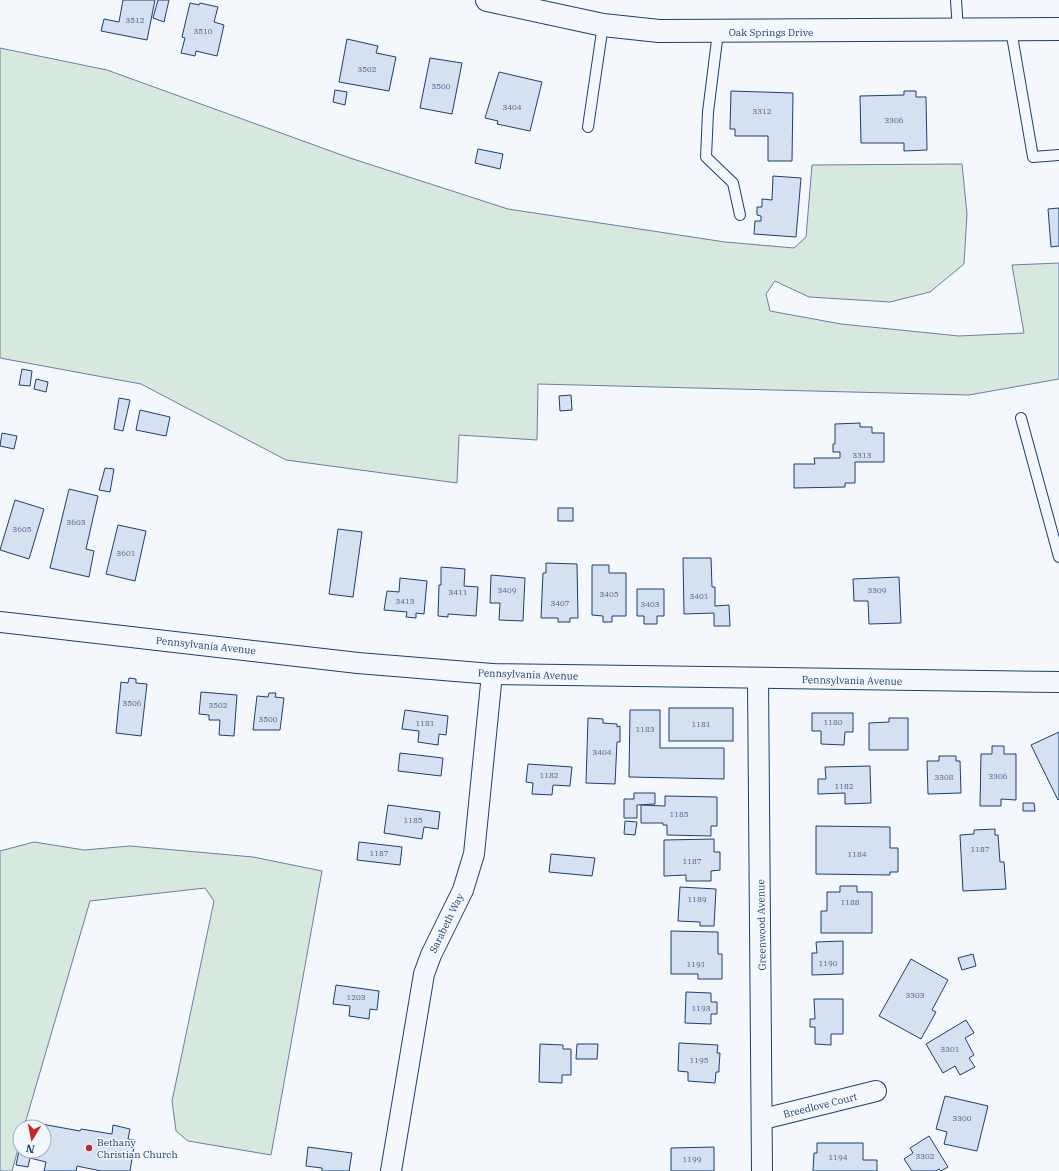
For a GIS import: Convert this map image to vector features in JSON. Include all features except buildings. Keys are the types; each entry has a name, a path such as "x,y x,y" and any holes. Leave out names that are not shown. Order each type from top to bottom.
{"street":[{"name":"Oak Springs Drive","path":"487,0 603,25 659,31 718,32 1059,29"},
{"name":"Pennsylvania Avenue","path":"0,622 358,662 492,674 758,679 1059,682"},
{"name":"Sarabeth Way","path":"391,1171 424,974 431,955 463,890 474,854 492,674"},
{"name":"Greenwood Avenue","path":"758,679 763,1119 762,1171"},
{"name":"Breedlove Court","path":"763,1119 876,1091"}],"lane":[{"path":"956,0 958,30"},
{"path":"588,127 603,25"},
{"path":"1010,30 1033,157 1059,155"},
{"path":"718,32 708,112 706,157 732,183 740,215"},
{"path":"1021,418 1059,557"}],"shaded area":[{"path":"0,48 107,70 350,158 508,209 725,242 794,248 806,237 812,165 962,164 967,214 964,264 930,292 890,302 809,297 775,281 766,294 770,311 841,324 959,336 1024,333 1012,265 1059,263 1059,379 969,395 538,384 537,440 459,435 457,483 286,460 141,384 0,358"},
{"path":"34,842 84,850 130,846 253,857 322,871 271,1155 188,1141 176,1131 172,1101 214,901 205,888 90,901 26,1119 12,1119 12,1159 15,1159 12,1171 0,1171 0,851"}],"place":[{"name":"Bethany Christian Church","path":"89,1148"}]}
